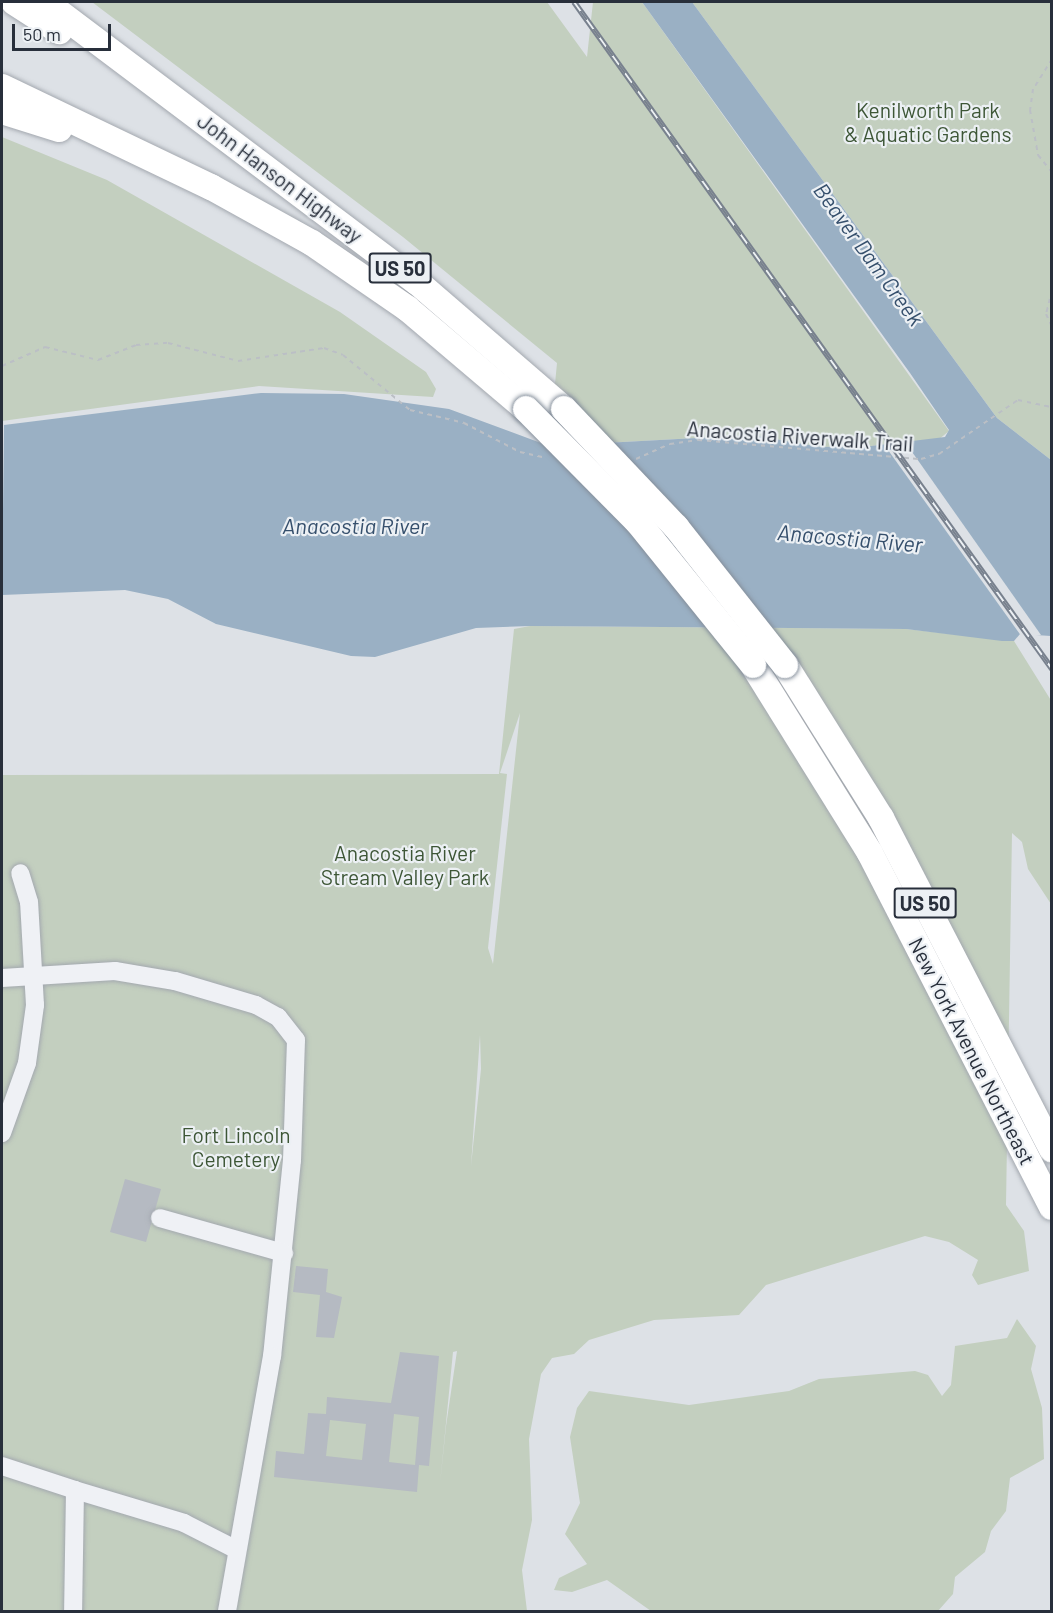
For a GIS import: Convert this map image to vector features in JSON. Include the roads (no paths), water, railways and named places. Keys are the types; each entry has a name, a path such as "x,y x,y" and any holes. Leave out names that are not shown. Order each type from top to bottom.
{"highway":[{"path":"14,2 226,138"},
{"name":"John Hanson Highway","path":"45,2 440,300 564,409"},
{"name":"John Hanson Highway","path":"2,87 211,187 360,274 526,409"},
{"path":"2,111 211,187"},
{"name":"New York Avenue Northeast","path":"526,409 637,521 753,665 870,853 1052,1207"},
{"name":"New York Avenue Northeast","path":"564,409 684,537 784,665 881,818 1052,1149"}],"lane":[{"path":"2,1133 27,1063 35,975 29,902 20,873"},
{"path":"2,978 115,971 166,979 256,1005 287,1025 298,1053 284,1253 257,1464 237,1551 227,1611"},
{"path":"160,1218 284,1253"},
{"path":"2,1466 184,1523 237,1551"},
{"path":"73,1611 75,1490"}],"water":[{"name":"Anacostia River","path":"642,2 692,2 997,418 1051,460 1051,636 1020,634 1014,641 1002,641 906,629 530,626 476,628 375,657 351,656 216,624 168,599 125,590 2,595 4,425 261,393 344,394 449,409 549,446 752,435 821,447 871,446 945,437 949,430 910,373"}],"railway":[{"path":"574,2 1052,669"}],"park label":[{"name":"Kenilworth Park & Aquatic Gardens","path":"928,122"},
{"name":"Anacostia River Stream Valley Park","path":"405,865"},
{"name":"Fort Lincoln Cemetery","path":"236,1147"}],"water label":[{"name":"Beaver Dam Creek","path":"869,254"}]}
